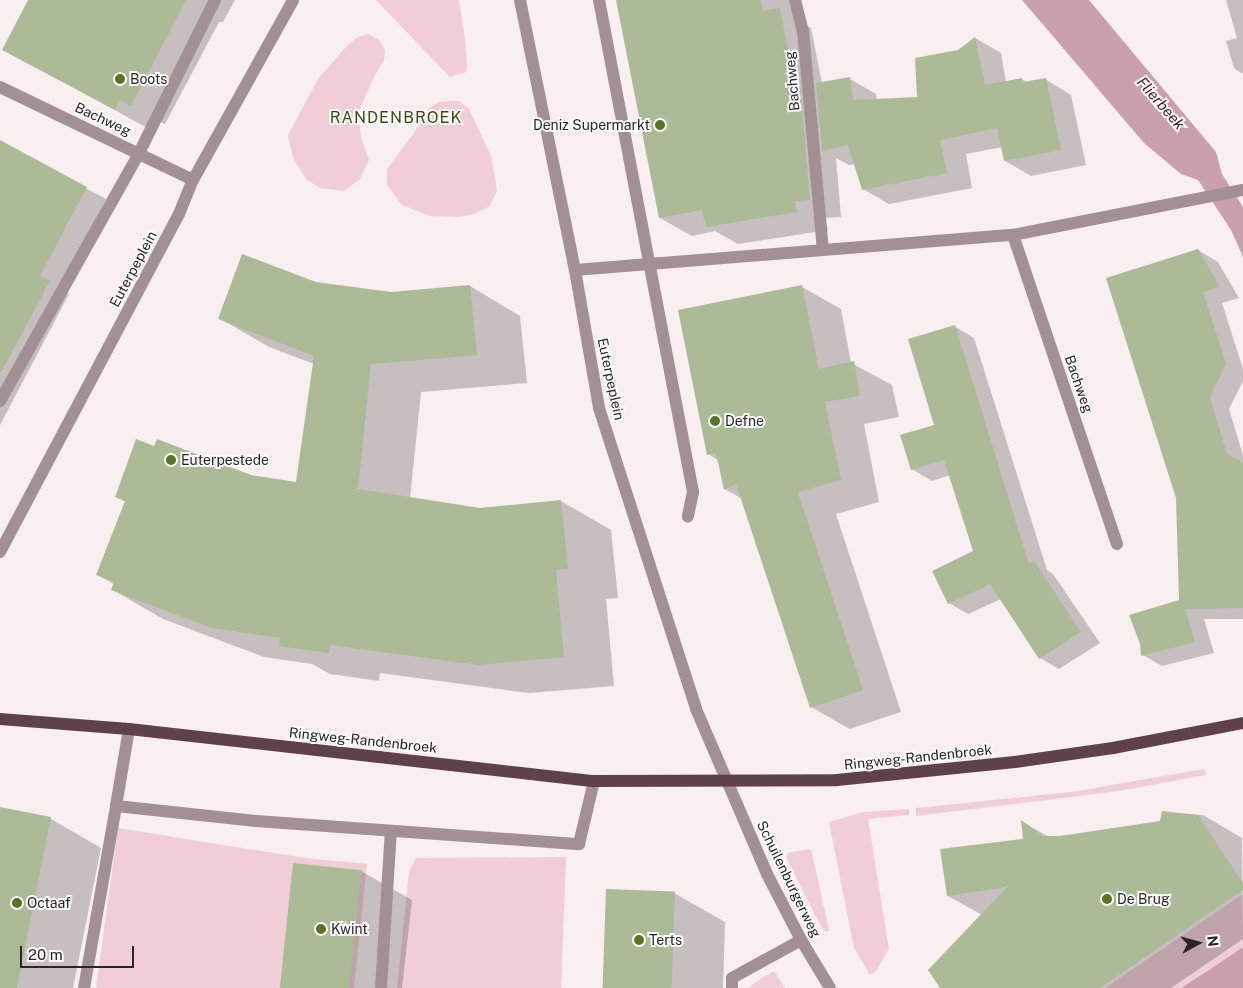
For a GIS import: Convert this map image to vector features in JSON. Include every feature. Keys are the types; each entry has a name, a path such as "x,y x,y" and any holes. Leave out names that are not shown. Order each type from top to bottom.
{"main road":[{"name":"Ringweg-Randenbroek","path":"0,719 129,729 594,781 837,780 1015,762 1113,748 1243,723"}],"street":[{"path":"0,401 139,153 215,0"},
{"name":"Euterpeplein","path":"0,552 179,214 193,180 293,0"},
{"name":"Euterpeplein","path":"520,0 575,270 599,408 696,709 727,781"},
{"path":"599,0 693,492 688,516"},
{"name":"Bachweg","path":"795,0 803,31 823,249"},
{"name":"Bachweg","path":"0,87 193,180"},
{"path":"575,270 1013,234 1243,190"},
{"name":"Bachweg","path":"1013,234 1118,544"},
{"path":"84,988 129,729"},
{"path":"116,806 391,832 579,844 594,781"},
{"name":"Schuilenburgerweg","path":"727,781 767,874 801,940 830,988"},
{"path":"381,988 391,832"},
{"path":"732,988 732,978 801,940"}],"shaded area":[{"path":"376,0 459,0 465,39 466,72 450,77"},
{"path":"368,34 379,40 385,50 384,60 358,113 361,137 369,160 360,179 344,191 320,188 306,179 293,158 288,135 318,79 356,38"},
{"path":"459,101 469,109 491,156 497,190 490,206 474,214 459,217 430,216 402,205 387,185 387,169 414,133 428,109 439,102"},
{"path":"1204,769 1206,775 1119,791 916,816 916,808 1071,792"},
{"path":"909,809 909,815 868,819 889,949 876,971 870,975 854,948 829,822 863,812"},
{"path":"118,828 305,858 367,864 354,988 96,988"},
{"path":"811,849 829,930 827,932 824,931 813,911 786,857 788,853"},
{"path":"566,857 561,988 397,988 409,872 416,858"},
{"path":"1243,894 1243,947 1221,962 1181,988 1105,988"},
{"path":"774,971 785,988 748,988 760,979"}],"water":[{"name":"Flierbeek","path":"1022,0 1089,0 1216,152 1222,174 1243,207 1243,257 1231,230 1198,180 1181,174 1144,143"},
{"path":"1243,947 1243,988 1181,988 1221,962"}],"building":[{"path":"28,0 186,0 131,106 120,100 115,110 2,50"},
{"path":"616,0 761,0 763,11 780,8 795,86 800,85 810,200 795,201 797,212 706,227 702,210 659,218"},
{"path":"975,37 985,85 1022,78 1023,82 1046,78 1061,150 1004,161 997,128 940,140 947,173 862,190 848,145 822,151 816,83 850,77 853,100 917,97 915,58 958,50"},
{"path":"0,140 87,187 40,276 50,281 0,374"},
{"path":"1198,249 1220,287 1203,292 1226,364 1210,397 1227,454 1243,463 1243,608 1185,609 1195,642 1141,656 1140,644 1129,615 1179,600 1176,498 1106,278"},
{"name":"Euterpestede","path":"242,254 316,282 391,292 470,285 477,355 371,364 358,489 480,508 561,500 568,569 556,570 564,657 478,665 330,645 329,653 279,646 280,638 212,628 111,590 114,582 96,575 125,501 115,497 136,439 154,446 157,439 251,475 296,482 314,356 218,319"},
{"path":"802,285 819,369 854,361 860,396 825,402 841,480 798,492 863,690 810,708 736,484 724,490 716,453 707,455 678,310"},
{"path":"955,325 1029,564 1034,561 1081,632 1039,659 990,584 948,604 932,571 973,551 944,460 911,470 900,435 934,425 908,339"},
{"name":"Octaaf","path":"0,807 51,817 17,988 0,988"},
{"name":"De Brug","path":"1162,811 1198,815 1243,883 1243,890 1100,988 940,988 928,970 1007,887 947,896 940,849 1023,839 1021,820 1043,836 1060,836 1160,821"},
{"name":"Kwint","path":"293,863 362,870 349,988 280,988"},
{"name":"Terts","path":"606,889 675,891 672,988 603,988"}],"place":[{"name":"Boots","path":"120,79"},
{"name":"Deniz Supermarkt","path":"660,125"},
{"name":"Defne","path":"715,421"},
{"name":"Euterpestede","path":"171,460"},
{"name":"De Brug","path":"1107,899"},
{"name":"Octaaf","path":"17,903"},
{"name":"Kwint","path":"321,929"},
{"name":"Terts","path":"639,940"}],"district":[{"name":"RANDENBROEK","path":"396,118"}]}
